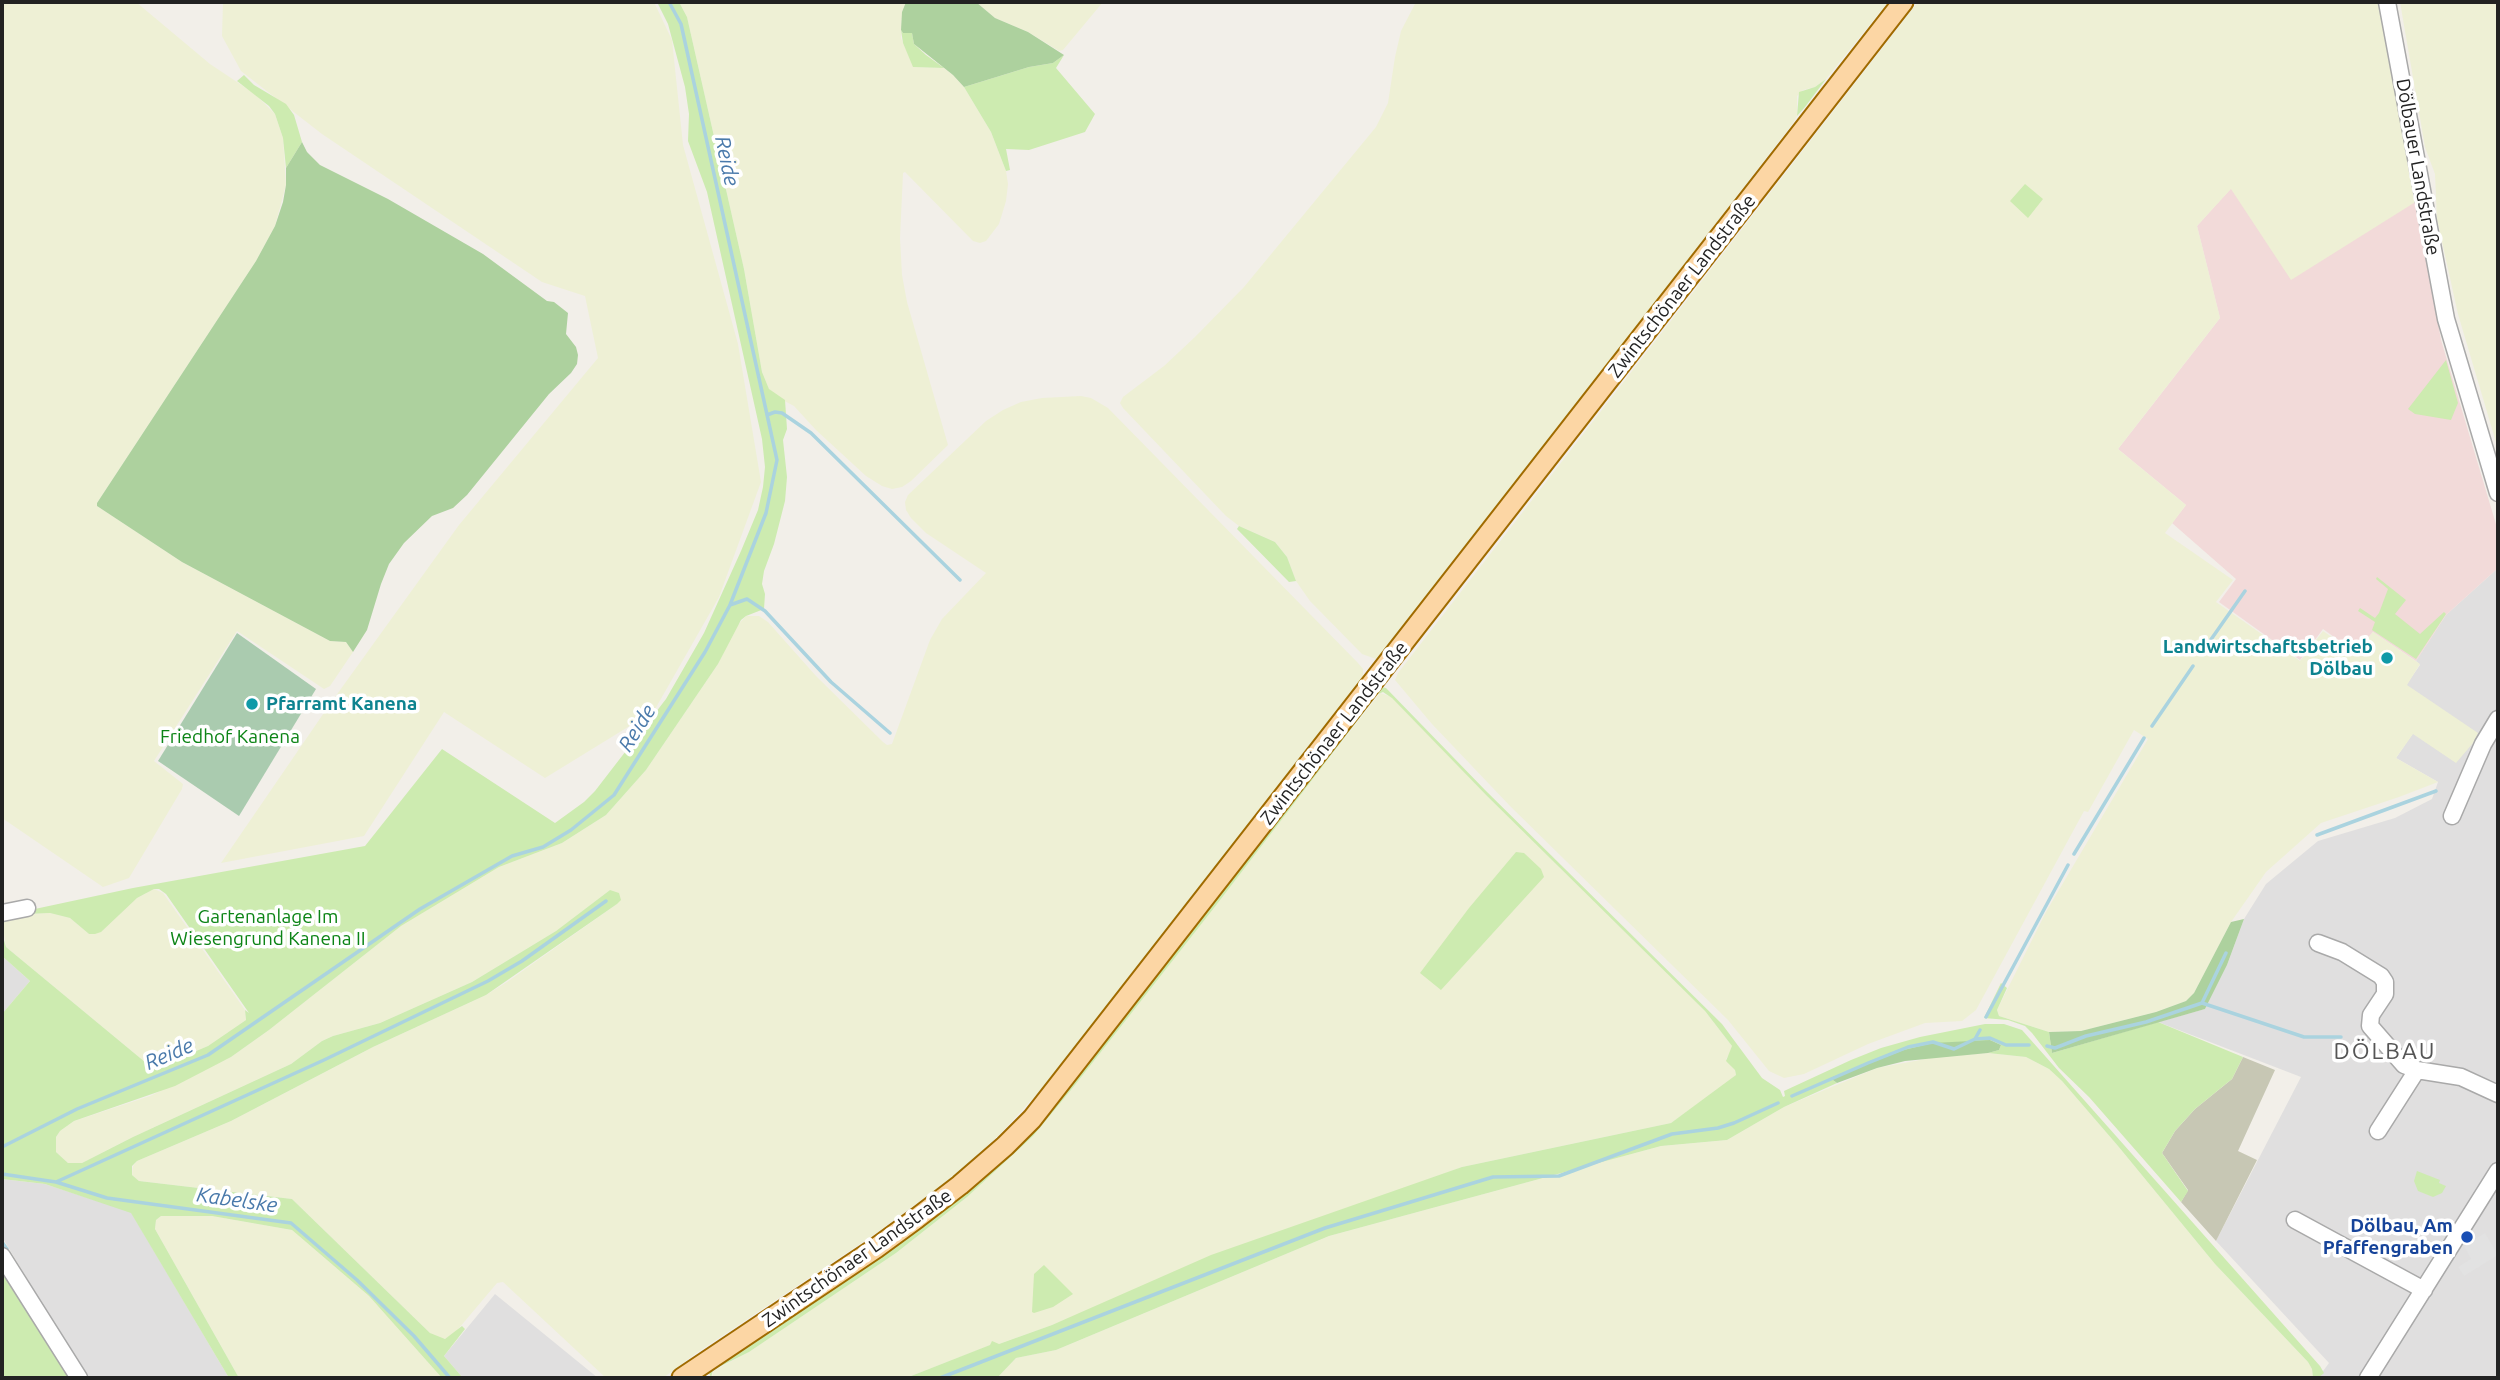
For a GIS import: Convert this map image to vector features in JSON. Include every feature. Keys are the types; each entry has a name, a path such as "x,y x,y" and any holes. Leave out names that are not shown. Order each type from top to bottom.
{"main road":[{"name":"Zwintschönaer Landstraße","path":"681,1378 906,1226 960,1185 1032,1119 1903,2"}],"street":[{"name":"Dölbauer Landstraße","path":"2387,2 2449,332 2498,493"},
{"path":"2452,816 2483,744 2498,719"},
{"path":"2,913 27,908"},
{"path":"2318,943 2342,952 2381,976 2385,982 2385,994 2371,1014 2370,1026 2404,1065 2417,1070 2461,1077 2498,1094"},
{"path":"2378,1131 2417,1070"},
{"path":"2368,1378 2498,1171"},
{"path":"2295,1220 2424,1290"},
{"path":"2,1256 79,1378"}],"shaded area":[{"path":"2,2 136,2 210,64 255,94 275,114 283,138 286,185 275,226 256,261 97,506 182,562 330,641 346,642 353,652 330,686 324,689 237,631 154,761 183,784 182,789 129,878 103,887 2,818"},
{"path":"223,2 654,2 672,40 683,145 738,344 761,482 719,597 654,711 545,778 444,712 364,836 221,863 330,704 459,525 598,358 585,296 542,282 322,134 241,71 222,36"},
{"path":"679,2 906,2 902,12 901,38 914,67 944,68 953,75 964,87 991,132 1006,171 1008,184 999,224 986,241 973,241 905,172 903,173 900,238 902,275 907,302 948,445 902,487 892,489 882,486 866,476 794,406 775,396 769,389 762,372 744,269 687,17"},
{"path":"976,2 1103,2 1063,50 1059,51 1028,32 995,18"},
{"path":"1416,2 1888,2 1826,79 1815,87 1803,90 1797,96 1797,116 1793,123 1385,653 1376,659 1362,654 1310,601 1296,581 1287,557 1275,542 1239,526 1226,516 1120,403 1123,397 1164,366 1195,337 1244,287 1376,127 1388,103 1401,31"},
{"path":"1918,2 2378,2 2417,201 2291,280 2231,189 2197,226 2220,318 2118,449 2186,505 2165,533 2233,580 2216,602 2300,661 2323,631 2355,653 2373,632 2420,664 2407,685 2478,733 2456,763 2413,734 2396,758 2438,782 2321,823 2266,872 2231,922 2194,993 2186,1001 2156,1012 2081,1031 2049,1032 1999,1016 1997,1010 2046,912 2148,739 2134,730 2088,812 2084,811 1976,1010 1962,1021 1925,1023 1868,1044 1804,1074 1784,1078 1769,1071 1728,1020 1510,806 1432,724 1395,680"},
{"path":"2400,2 2498,2 2498,449 2458,314 2437,219 2435,174 2425,147"},
{"path":"2231,188 2417,201 2441,340 2498,531 2498,568 2446,615 2416,661 2373,632 2355,652 2323,629 2300,660 2219,602 2236,579 2172,523 2186,505 2118,449 2220,318 2197,226"},
{"path":"1042,398 1091,398 1108,408 1358,663 1363,669 1363,679 1204,891 1036,1095 999,1135 954,1176 875,1234 663,1378 606,1378 503,1282 497,1283 454,1334 445,1339 437,1338 292,1199 139,1181 132,1175 137,1161 231,1121 373,1047 486,995 617,904 610,890 556,931 472,982 380,1023 322,1041 291,1064 82,1163 68,1163 56,1152 56,1137 74,1121 150,1096 231,1057 401,926 499,867 562,843 606,815 646,770 718,664 735,628 746,616 759,616 768,622 816,676 883,742 892,744 930,640 942,619 986,573 926,533 911,518 906,510 908,495 986,421 1003,410 1021,402"},
{"path":"2498,568 2498,1378 2318,1378 2329,1363 2216,1241 2301,1077 2158,1022 2205,1009 2227,965 2244,919 2266,884 2318,841 2395,818 2432,799 2438,782 2396,758 2413,733 2456,762 2406,685 2420,665 2416,661 2446,615"},
{"path":"1380,693 1392,697 1487,796 1705,1011 1732,1046 1733,1050 1726,1059 1735,1070 1733,1079 1671,1123 1462,1167 1052,1325 906,1378 712,1378 713,1371 749,1352 896,1253 967,1197 1075,1085"},
{"path":"154,889 163,893 245,1010 246,1020 208,1046 161,1067 151,1067 6,947 2,923 27,914 50,913 70,918 89,934 137,898"},
{"path":"2,956 30,981 2,1014"},
{"path":"1988,1053 2026,1057 2049,1069 2062,1081 2215,1264 2308,1362 2313,1378 997,1378 1016,1358 1056,1350 1329,1236 1661,1146 1727,1140 1784,1107 1877,1068 1936,1057"},
{"path":"2243,1057 2275,1070 2238,1151 2257,1160 2216,1241 2181,1202 2188,1190 2162,1153 2175,1131 2195,1109 2232,1079"},
{"path":"2,1179 45,1184 131,1212 229,1378 87,1378 2,1237"},
{"path":"161,1216 212,1216 292,1230 369,1296 442,1378 239,1378 155,1229 156,1220"},
{"path":"2485,1233 2498,1255 2464,1276 2458,1267 2471,1259 2464,1246"},
{"path":"495,1294 598,1378 463,1378 444,1356"}],"green space":[{"name":"Gartenanlage Im Wiesengrund Kanena II","path":"657,2 679,2 687,17 744,269 762,372 769,389 785,400 785,501 764,571 764,609 741,620 718,664 646,770 606,815 562,843 499,867 401,926 231,1057 175,1086 74,1121 60,1131 56,1137 56,1152 68,1163 82,1163 291,1064 322,1041 380,1023 472,982 556,931 610,890 619,893 621,900 617,904 486,995 373,1047 231,1121 137,1161 132,1166 132,1175 139,1181 292,1199 430,1333 445,1339 462,1326 465,1329 444,1356 463,1378 442,1378 369,1296 292,1230 212,1216 161,1216 156,1220 155,1229 239,1378 229,1378 131,1213 45,1184 2,1179 2,1014 30,981 2,956 2,933 6,947 151,1067 161,1066 208,1046 246,1020 245,1010 249,1013 166,894 159,889 137,898 101,932 95,934 89,934 70,918 50,913 27,914 2,923 2,916 133,888 365,846 442,749 555,823 595,791 666,699 704,633 741,551 758,510 765,467 762,439 707,192 688,141 689,114 685,87 668,24"},
{"path":"906,2 976,2 995,18 1028,32 1064,55 1053,63 1029,67 964,87 914,44 912,33 903,33 902,12"},
{"path":"901,30 903,33 912,33 914,44 944,68 913,67 903,43"},
{"path":"1064,55 1056,68 1095,114 1085,132 1029,150 1006,149 1010,170 1006,171 991,132 964,87 1029,67 1053,63"},
{"path":"244,75 254,85 286,104 294,115 302,142 286,168 283,138 275,114 269,106 237,81"},
{"path":"1826,79 1797,116 1799,92 1815,87"},
{"path":"302,142 307,152 320,165 388,199 483,254 547,301 554,302 568,313 566,334 576,347 578,355 577,364 571,373 549,394 467,495 453,508 432,516 404,543 389,564 367,630 353,652 346,642 330,641 182,562 97,506 256,261 275,226 283,202 286,168"},
{"path":"2025,184 2043,199 2028,218 2010,201"},
{"path":"2446,360 2458,403 2451,420 2415,414 2408,409"},
{"path":"1239,526 1275,542 1287,557 1296,581 1289,582 1237,529"},
{"path":"2377,577 2406,600 2395,614 2420,634 2444,612 2446,614 2416,659 2372,630 2375,622 2358,611 2360,608 2375,618 2379,613 2388,589"},
{"name":"Friedhof Kanena","path":"237,633 316,689 239,816 158,761"},
{"path":"1381,687 1386,688 1485,790 1722,1024 1762,1078 1780,1090 1783,1097 1784,1091 1851,1060 1920,1037 1985,1024 2004,1024 2022,1030 2324,1373 2313,1378 2308,1362 2215,1264 2062,1081 2049,1069 2026,1057 1988,1053 1999,1050 2001,1045 1990,1040 1830,1078 1837,1083 1784,1107 1727,1140 1661,1146 1329,1236 1056,1350 1016,1358 997,1378 906,1378 990,1345 992,1341 999,1344 1052,1325 1211,1255 1462,1167 1671,1123 1736,1075 1726,1061 1732,1046 1705,1011 1383,692 1378,694 1217,904 1033,1136 967,1197 896,1253 749,1352 713,1370 711,1378 707,1367 986,1169"},
{"path":"1516,852 1524,853 1541,869 1544,877 1441,990 1420,973"},
{"path":"2244,919 2227,965 2205,1009 2052,1053 2049,1032 2081,1031 2156,1012 2186,1001 2194,993 2231,922"},
{"path":"2001,983 2007,988 1997,1010 1999,1016 2049,1032 2052,1053 2158,1022 2243,1057 2232,1079 2195,1109 2175,1131 2162,1153 2188,1191 2181,1202 2089,1097 2059,1068 2025,1026 2008,1020 1984,1018"},
{"path":"1990,1040 2001,1045 1999,1050 1905,1061 1837,1083 1830,1078 1904,1050 1933,1043"},
{"path":"2417,1171 2440,1180 2439,1183 2446,1186 2442,1193 2433,1197 2418,1191 2414,1181"},
{"path":"1044,1265 1073,1294 1053,1307 1034,1313 1034,1274"},
{"path":"2,1273 53,1353 69,1378 2,1378"}],"waterway":[{"name":"Reide","path":"2,1147 77,1109 208,1055 420,909 512,856 543,847 571,830 614,795 705,652 730,605 766,513 777,460 681,24 669,2"},
{"path":"767,415 782,413 811,433 960,580"},
{"path":"2205,648 2245,591"},
{"path":"730,605 747,599 765,611 831,682 890,733"},
{"path":"2152,726 2193,666"},
{"path":"2074,854 2144,738"},
{"path":"2317,835 2436,791"},
{"path":"1986,1017 2068,865"},
{"path":"56,1182 324,1060 488,981 522,961 606,901"},
{"path":"2047,1046 2055,1048 2086,1036 2146,1022 2202,1003 2226,953"},
{"path":"2202,1003 2304,1037 2341,1037"},
{"path":"1975,1039 1980,1030"},
{"path":"1792,1096 1908,1047 1933,1042 1954,1049 1975,1039 1990,1038 2006,1045 2029,1045"},
{"path":"940,1378 1325,1228 1493,1177 1559,1176 1672,1134 1718,1128 1734,1123 1778,1103"},
{"name":"Kabelske","path":"2,1174 56,1182 107,1198 291,1223 357,1280 414,1336 450,1378"},
{"path":"2,1242 7,1249"}],"place":[{"name":"Landwirtschaftsbetrieb Dölbau","path":"2387,658"},
{"name":"Pfarramt Kanena","path":"252,704"},
{"name":"Dölbau, Am Pfaffengraben","path":"2467,1237"}],"district":[{"name":"DÖLBAU","path":"2385,1051"}]}
